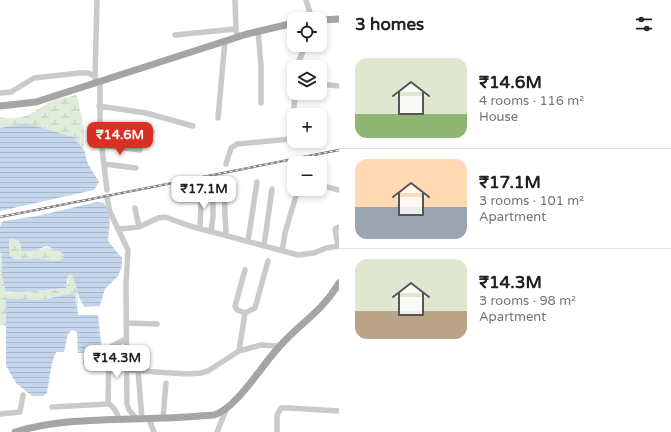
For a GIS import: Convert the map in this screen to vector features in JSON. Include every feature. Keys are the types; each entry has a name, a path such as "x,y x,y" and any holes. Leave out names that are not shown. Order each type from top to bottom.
{"main road":[{"path":"327,20 339,19"},
{"path":"0,106 36,102 97,80 225,41 238,33 287,25"},
{"path":"17,432 55,423 214,415 226,410 279,346 316,313 331,297 339,283"}],"street":[{"path":"97,0 97,80 107,190"},
{"path":"236,0 238,33"},
{"path":"307,0 310,12"},
{"path":"175,35 232,29 238,33"},
{"path":"258,31 261,66 260,102"},
{"path":"218,118 225,41"},
{"path":"0,93 11,92 34,78 88,73 97,80"},
{"path":"327,85 339,86"},
{"path":"226,164 231,148 237,144 290,139 292,137 295,100"},
{"path":"99,106 146,113 193,126"},
{"path":"100,126 152,132"},
{"path":"102,145 140,150"},
{"path":"104,164 136,168"},
{"path":"248,241 257,182"},
{"path":"199,184 201,202 200,228"},
{"path":"327,187 339,190"},
{"path":"264,246 272,189"},
{"path":"211,231 213,219 213,190"},
{"path":"282,251 285,233 296,196"},
{"path":"107,197 110,212 128,250 126,284 128,408 143,419 154,432"},
{"path":"225,200 224,216 226,223 226,235"},
{"path":"134,208 139,226"},
{"path":"119,229 139,226 158,218 165,217 298,255 309,254 326,248 338,246 335,229 339,227"},
{"path":"245,270 235,306 237,310 245,312 255,308 268,261"},
{"path":"239,351 245,312"},
{"path":"126,323 157,324"},
{"path":"86,362 91,368 95,368 99,355 126,339"},
{"path":"127,370 187,374 201,373 208,371 239,351 261,345 279,346"},
{"path":"108,404 110,353 112,346"},
{"path":"138,370 143,419"},
{"path":"164,418 166,383"},
{"path":"0,414 20,412 23,395"},
{"path":"52,407 108,404 112,405 117,412 119,419"},
{"path":"277,432 277,415 281,408 339,411"},
{"path":"217,432 226,410"}],"green space":[{"path":"76,95 84,129 84,150 74,137 26,123 0,128 0,117 17,118 24,116 55,100"},
{"path":"8,238 18,239 21,245 33,251 43,248 51,248 58,250 66,257 56,261 37,258 14,259 8,255"},
{"path":"0,252 2,254 2,276 7,293 59,289 68,284 68,275 70,274 73,276 76,286 78,304 76,303 75,295 73,293 41,300 6,298 6,326 0,325"}],"water":[{"path":"26,123 74,137 84,150 88,164 99,182 94,190 0,211 0,128"},
{"path":"97,202 104,203 109,213 110,226 108,241 122,258 122,266 118,276 105,289 100,306 84,307 79,297 73,276 70,274 68,275 66,288 6,292 2,276 0,226 3,221 37,216","holes":["9,238 18,240 21,245 21,251 33,251 47,246 61,252 65,257 55,261 37,258 14,259 9,255"]},
{"path":"73,293 75,295 78,315 98,315 102,352 78,353 77,332 72,330 68,334 64,352 56,352 52,363 47,393 43,396 32,396 16,383 6,366 6,298 41,300"}],"railway":[{"path":"0,217 339,150"}]}
